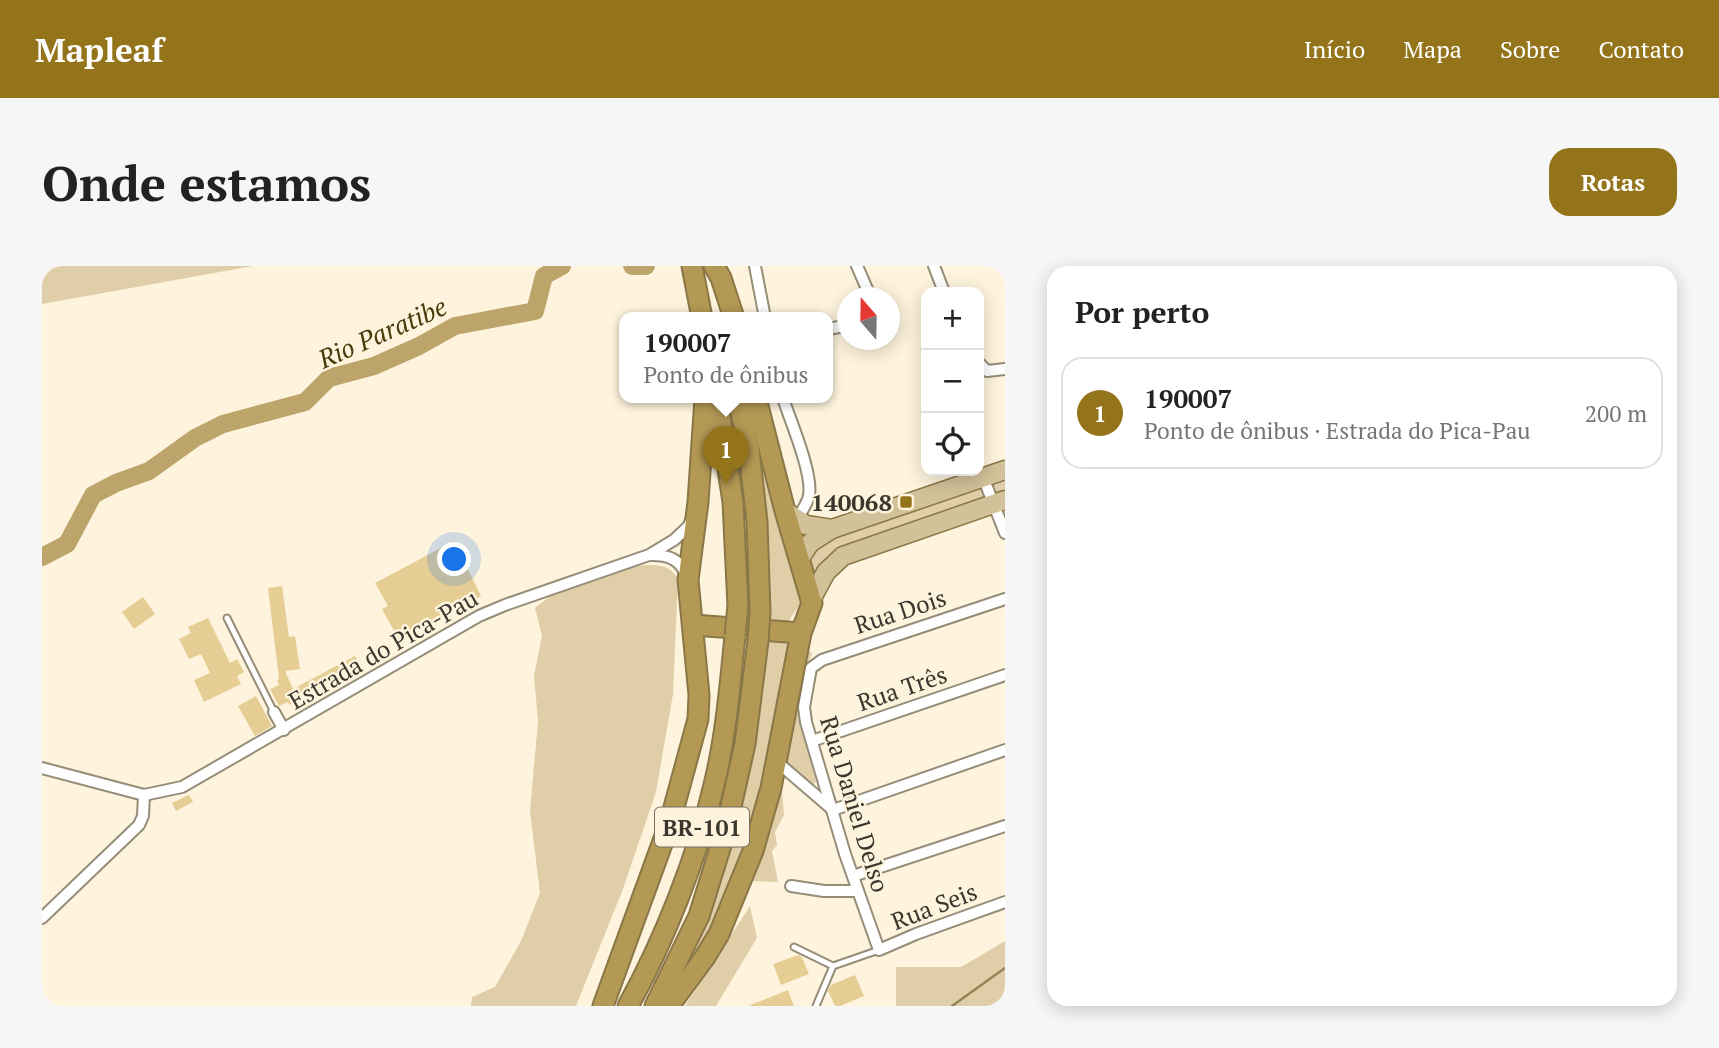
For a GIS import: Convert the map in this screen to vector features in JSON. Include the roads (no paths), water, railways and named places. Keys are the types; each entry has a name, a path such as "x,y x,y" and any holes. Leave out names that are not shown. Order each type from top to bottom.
{"highway":[{"path":"713,266 719,312"},
{"path":"713,266 721,278 732,312"},
{"path":"692,268 701,312"},
{"path":"604,1003 670,822 698,719 699,695 688,580 698,502 705,403"},
{"name":"BR-101","path":"628,1006 658,947 676,901 714,787 722,748 738,606 733,502 718,403"},
{"name":"BR-101","path":"655,1006 699,916 726,829 746,744 760,613 757,522 749,450 739,403"},
{"path":"669,1006 719,934 741,882 764,817 801,633 811,609 811,598 791,515 757,403"},
{"path":"693,625 801,633"}],"main road":[{"path":"800,558 810,543 832,529 1005,470"},
{"path":"811,598 826,572 843,556 999,502"},
{"path":"791,515 806,525 832,529"}],"street":[{"path":"755,266 764,312"},
{"path":"857,266 867,287"},
{"path":"934,266 942,287"},
{"path":"984,368 987,371 1005,369"},
{"path":"785,403 801,452 809,494 791,515"},
{"path":"984,477 999,502 1005,533"},
{"name":"Estrada do Pica-Pau","path":"145,795 182,787 480,616 649,555 668,545 688,527 698,502"},
{"path":"649,555 665,555 674,559 683,567 688,580"},
{"name":"Rua Dois","path":"811,668 830,657 1005,599"},
{"name":"Rua Daniel Delso","path":"811,668 804,707 812,741 853,876 879,950"},
{"name":"Rua Três","path":"812,741 1005,674"},
{"path":"274,712 284,730"},
{"path":"776,761 833,810 1005,750"},
{"path":"42,768 145,795 143,816 139,825 42,918"},
{"path":"853,876 1005,827"},
{"path":"791,886 824,891 858,891"},
{"name":"Rua Seis","path":"879,950 1005,902"}],"lane":[{"path":"227,618 274,712"},
{"path":"794,947 833,966 879,950"},
{"path":"816,1006 833,966"}],"waterway":[{"name":"Rio Paratibe","path":"42,557 67,544 93,495 149,471 195,438 223,424 305,402 329,378 374,366 455,326 535,311 544,276 562,266"},
{"name":"Rio Paratibe","path":"632,266 646,266"},
{"path":"952,1006 1005,968"}],"place":[{"name":"190007","path":"726,484"},
{"name":"140068","path":"906,502"}]}
